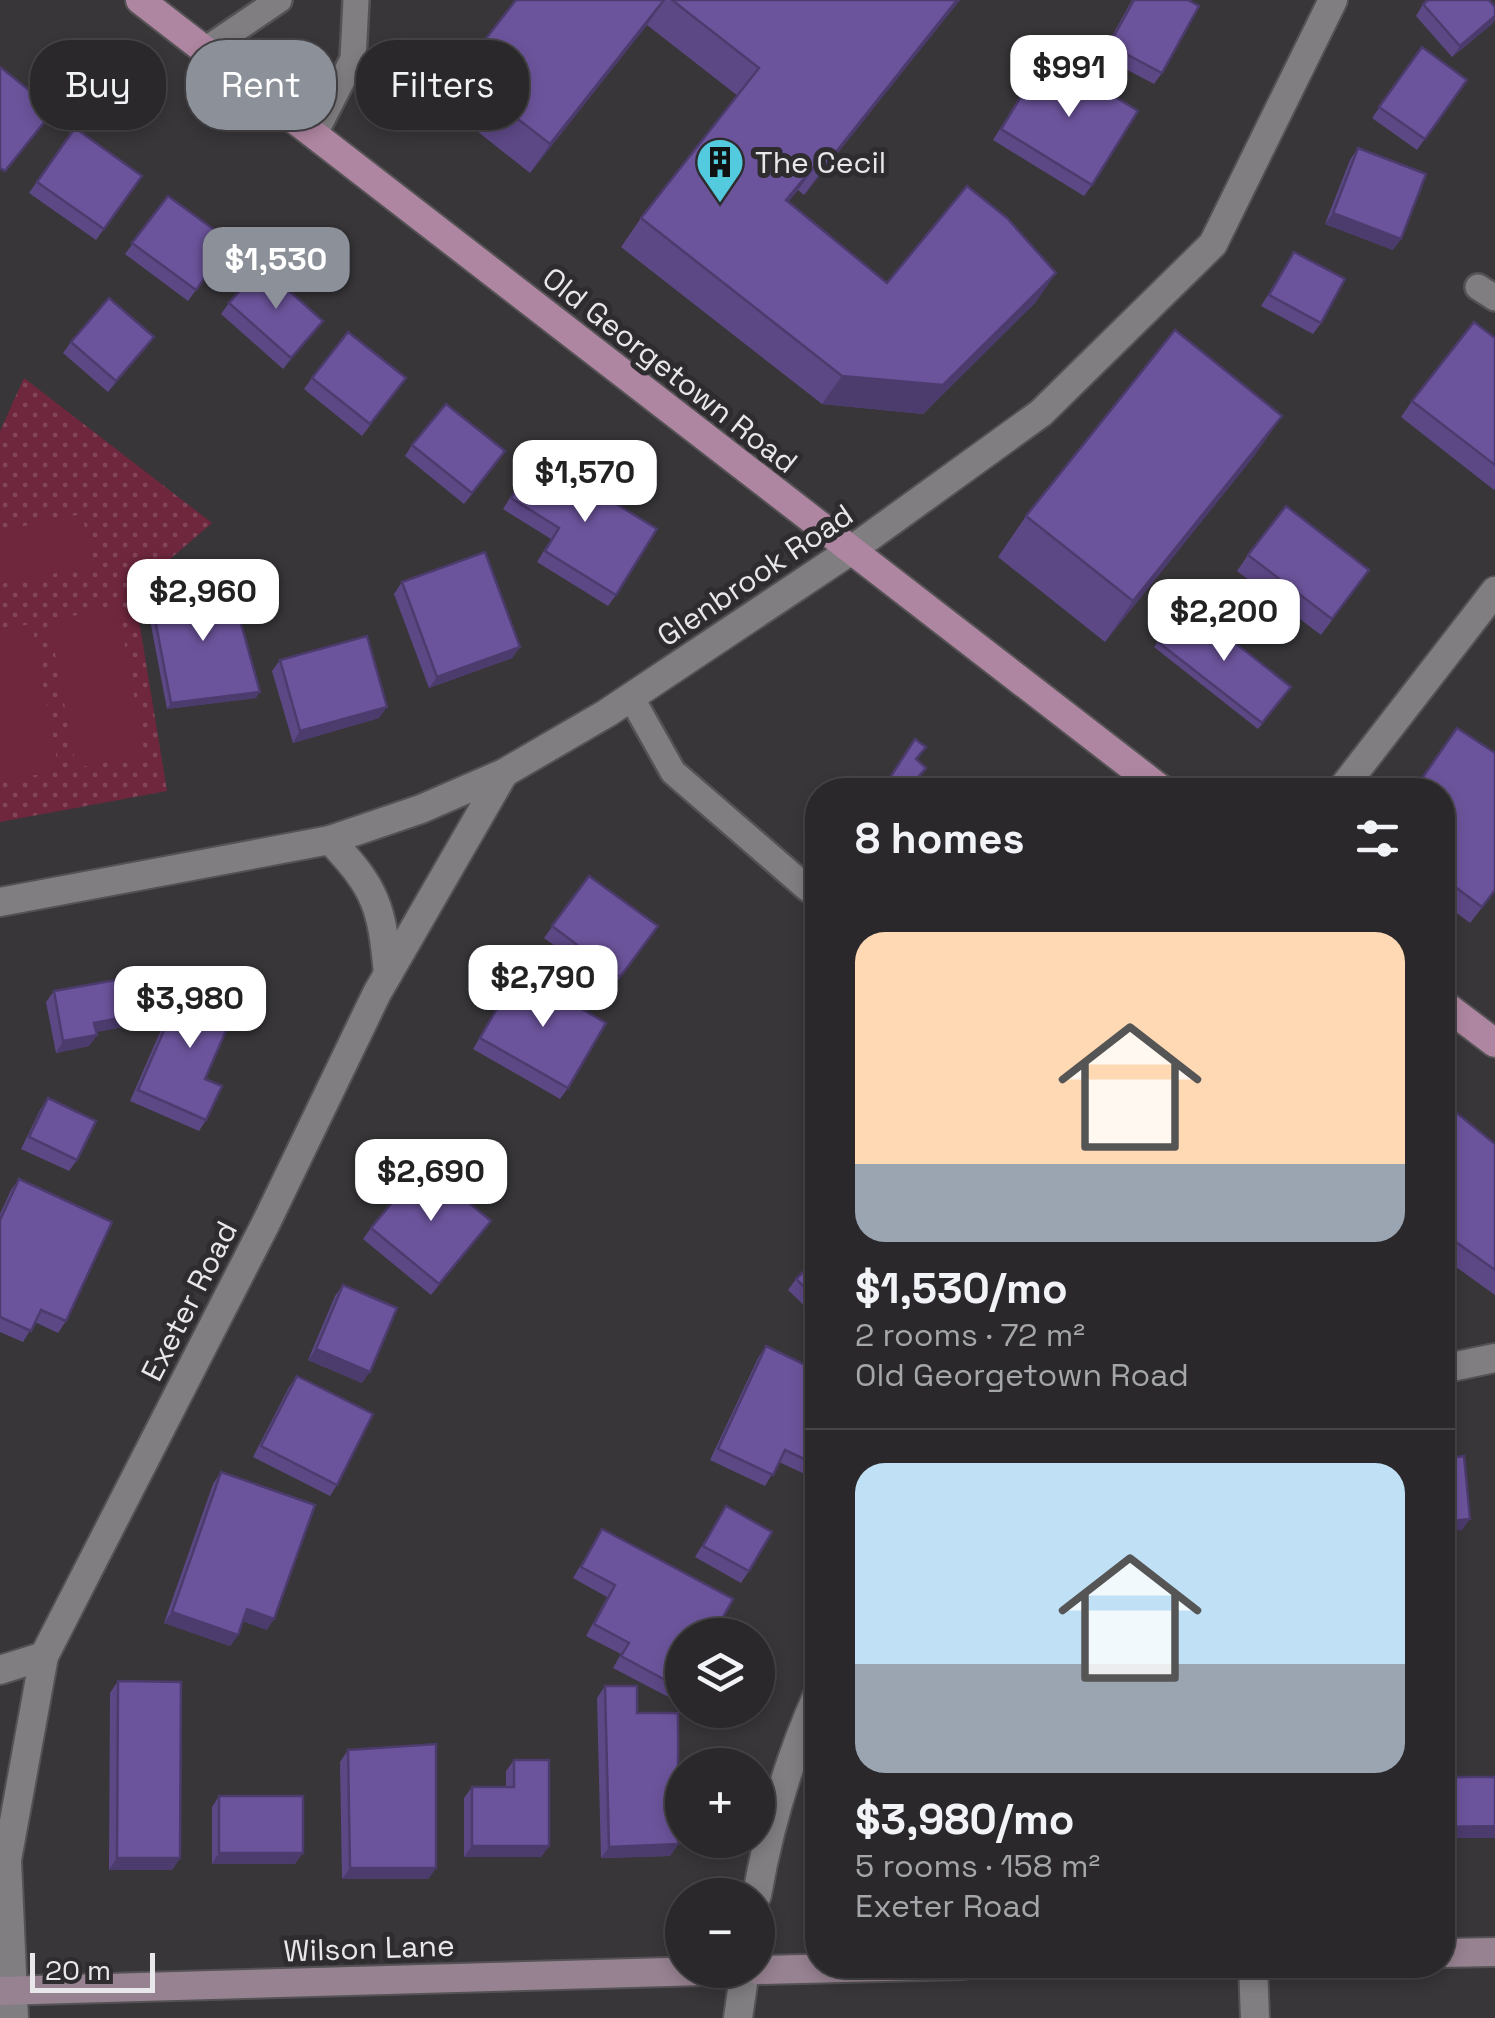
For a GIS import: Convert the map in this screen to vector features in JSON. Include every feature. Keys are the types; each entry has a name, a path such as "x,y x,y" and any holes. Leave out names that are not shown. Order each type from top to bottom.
{"main road":[{"name":"Old Georgetown Road","path":"140,0 191,40"},
{"name":"Old Georgetown Road","path":"308,130 1146,778"},
{"path":"1455,1014 1495,1043"},
{"path":"1455,1953 1495,1952"},
{"path":"775,1970 805,1969"},
{"name":"Wilson Lane","path":"9,2000 665,1973"}],"street":[{"name":"Glenbrook Road","path":"0,902 330,840 422,809 504,773 631,698 850,551 1041,413 1214,244 1333,0"},
{"path":"1349,778 1495,591"},
{"name":"Exeter Road","path":"9,2000 3,1853 44,1656 266,1223 388,974 504,773"},
{"path":"330,840 374,895 383,921 388,974"},
{"path":"1455,1366 1495,1358"},
{"path":"0,1670 44,1656"},
{"path":"760,1878 766,1843 805,1723"},
{"path":"1253,1978 1255,2018"},
{"path":"738,2018 740,1988"}],"lane":[{"path":"219,40 279,0"},
{"path":"314,135 354,60 356,0"},
{"path":"631,698 672,772 805,886"}],"shaded area":[{"path":"24,378 212,523 134,590 167,791 0,822 0,431"},
{"path":"82,514 93,566 0,584 0,531"},
{"path":"118,608 145,755 76,768 49,620"},
{"path":"32,624 59,771 0,781 0,629"}],"building":[{"path":"516,0 664,0 550,144 529,128 529,40 485,40"},
{"name":"The Cecil","path":"672,0 957,0 824,167 818,162 786,200 887,283 967,186 1007,218 1056,273 943,385 842,376 641,218 759,68"},
{"path":"1134,0 1188,0 1199,6 1162,73 1109,45"},
{"path":"1428,0 1489,0 1495,7 1495,16 1460,46 1423,4"},
{"path":"1422,47 1467,80 1425,139 1379,107"},
{"path":"1047,55 1138,111 1092,185 1001,129"},
{"path":"0,67 30,91 30,130 38,130 5,171 0,168"},
{"path":"74,130 142,176 104,229 37,182"},
{"path":"1358,148 1426,174 1401,239 1333,213"},
{"path":"168,196 231,242 196,290 132,243"},
{"path":"1294,252 1345,279 1321,323 1269,295"},
{"path":"261,266 323,321 291,358 229,303"},
{"path":"109,298 154,337 116,381 71,342"},
{"path":"1474,322 1495,338 1495,465 1412,401"},
{"path":"1175,330 1282,416 1133,601 1026,516"},
{"path":"348,332 406,378 370,424 312,378"},
{"path":"446,404 505,451 472,493 412,445"},
{"path":"537,455 657,529 616,595 545,551 559,528 511,498"},
{"path":"1286,506 1369,570 1332,619 1248,555"},
{"path":"485,552 520,647 437,677 402,582"},
{"path":"230,584 260,692 171,703 150,593"},
{"path":"1187,605 1291,687 1262,723 1158,642"},
{"path":"367,636 387,707 300,731 280,660"},
{"path":"1457,728 1495,753 1495,890 1482,907 1455,887 1455,778 1422,778"},
{"path":"915,739 926,747 916,759 926,768 917,778 890,778"},
{"path":"589,876 658,926 620,977 552,926"},
{"path":"518,972 606,1023 568,1088 480,1038"},
{"path":"133,977 140,1014 94,1023 97,1035 63,1041 54,991"},
{"path":"186,980 238,1003 205,1079 222,1086 206,1120 138,1090"},
{"path":"48,1098 96,1121 77,1160 29,1137"},
{"path":"1455,1112 1495,1144 1495,1270 1455,1241"},
{"path":"423,1165 491,1221 439,1284 371,1228"},
{"path":"19,1179 112,1222 66,1321 41,1310 31,1331 0,1317 0,1220"},
{"path":"805,1270 805,1288 796,1279"},
{"path":"343,1285 397,1308 370,1372 316,1349"},
{"path":"766,1346 805,1365 805,1459 785,1450 773,1475 718,1449"},
{"path":"297,1376 373,1414 337,1485 261,1446"},
{"path":"1464,1456 1470,1519 1455,1521 1455,1457"},
{"path":"221,1472 315,1505 274,1619 247,1609 238,1635 172,1612"},
{"path":"726,1506 772,1532 749,1571 703,1546"},
{"path":"602,1529 733,1599 722,1618 665,1618 665,1680 621,1656 629,1643 594,1624 615,1585 581,1567"},
{"path":"118,1681 181,1682 180,1858 117,1858"},
{"path":"605,1686 637,1686 637,1713 665,1713 665,1728 678,1728 678,1748 665,1748 665,1845 609,1847"},
{"path":"436,1744 436,1868 350,1868 348,1750"},
{"path":"514,1760 549,1760 549,1846 472,1846 472,1787 514,1787"},
{"path":"1455,1777 1495,1777 1495,1826 1455,1827"},
{"path":"219,1796 303,1796 303,1853 219,1853"}],"place":[{"name":"The Cecil","path":"720,204"}]}
